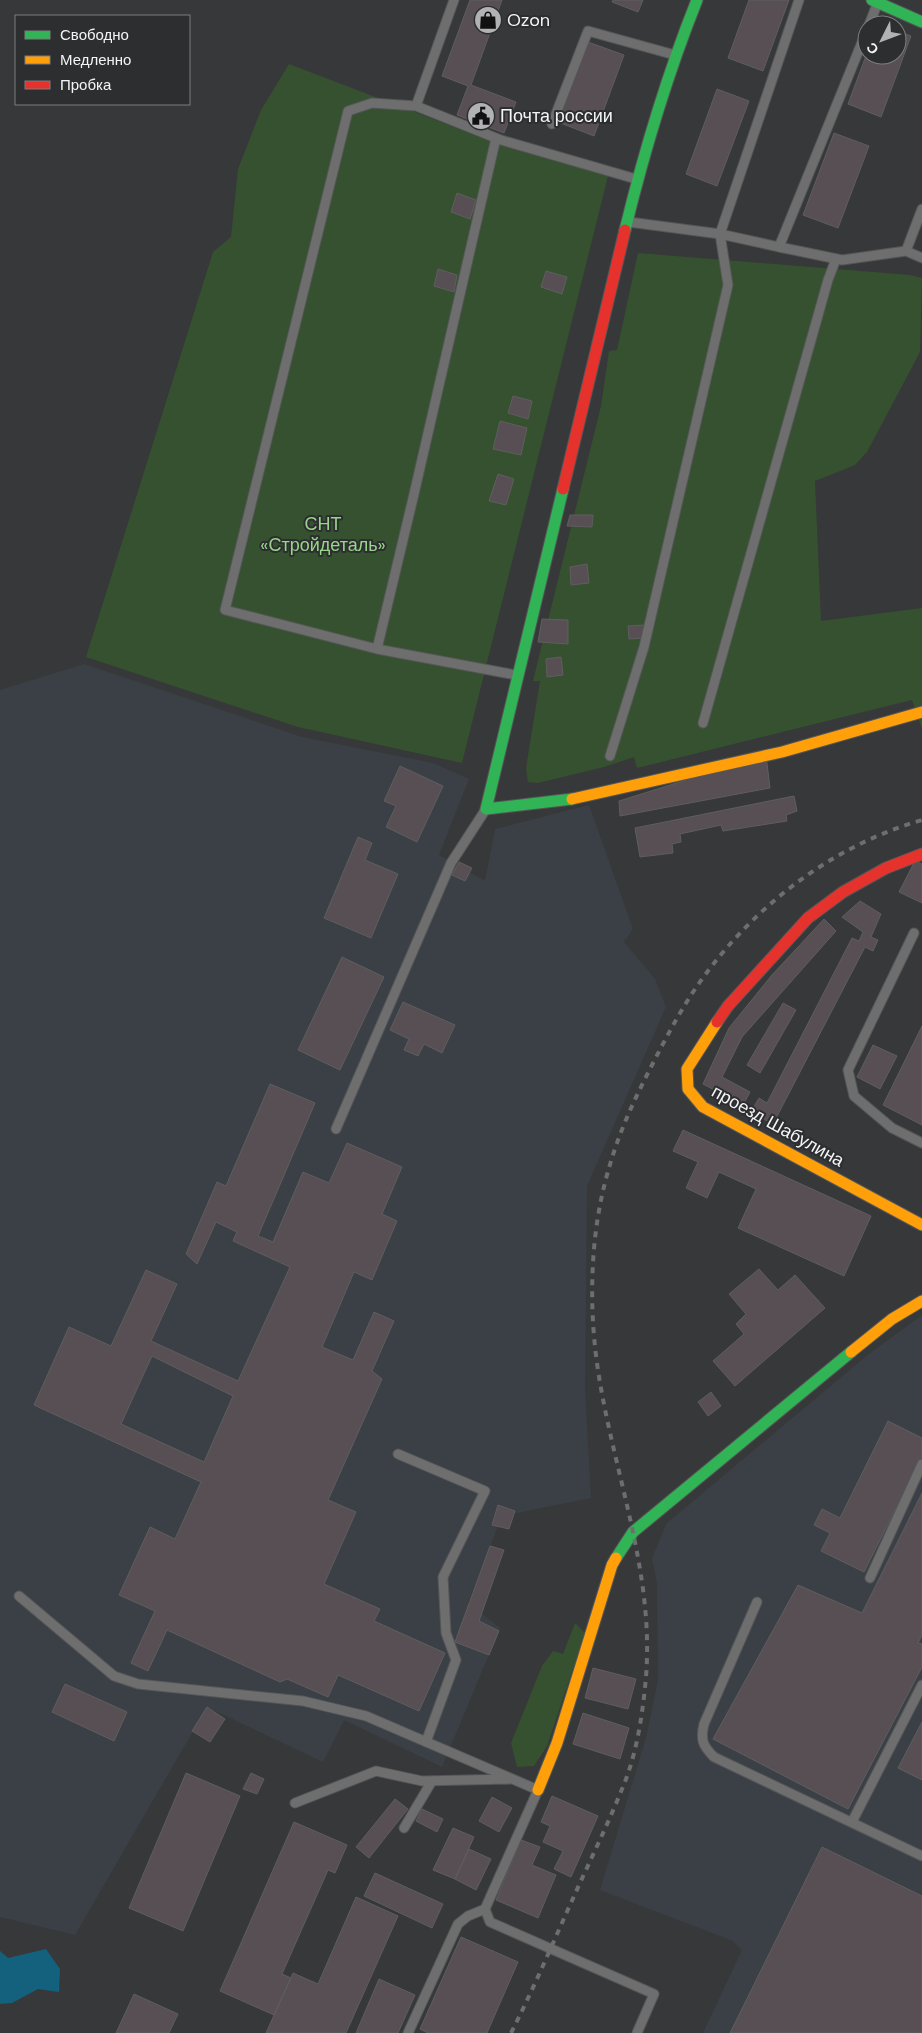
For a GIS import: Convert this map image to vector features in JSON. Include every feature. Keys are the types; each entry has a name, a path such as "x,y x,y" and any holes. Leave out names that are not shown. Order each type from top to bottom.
{"street":[{"path":"697,0 675,55 637,179 486,809 573,799 772,755 922,712"},
{"path":"875,1 922,22"},
{"name":"проезд Шабулина","path":"922,854 886,868 844,892 808,918 728,1006 687,1069 688,1089 703,1107 922,1226"},
{"path":"538,1790 557,1743 612,1565 633,1532 892,1319 922,1301"}],"lane":[{"path":"416,106 454,0"},
{"path":"610,756 644,647 728,285 720,234 799,0"},
{"path":"872,15 875,1"},
{"path":"552,124 588,31 675,55"},
{"path":"779,247 857,55"},
{"path":"518,676 376,649 226,610 348,111 372,103 416,106 496,138 637,179"},
{"path":"376,649 414,494 496,138"},
{"path":"906,251 922,209"},
{"path":"628,221 720,234 842,260 906,251 922,258"},
{"path":"703,724 825,289 836,259"},
{"path":"336,1129 451,863 486,809"},
{"path":"914,933 848,1070 854,1096 892,1128 922,1142"},
{"path":"398,1454 485,1491 443,1577 446,1633 456,1660 426,1742"},
{"path":"870,1578 922,1464"},
{"path":"19,1596 114,1676 138,1684 303,1701 366,1716 538,1790 485,1909 468,1916 458,1924 408,2033"},
{"path":"757,1602 704,1724 701,1737 704,1747 714,1756 922,1856"},
{"path":"852,1822 922,1685"},
{"path":"294,1803 376,1771 422,1781 513,1779"},
{"path":"404,1828 432,1781"},
{"path":"485,1909 490,1922 654,1994 637,2033"}],"shaded area":[{"path":"84,664 302,737 433,763 469,779 439,855 485,881 495,829 589,805 633,929 624,942 655,979 666,1007 587,1186 585,1388 591,1498 502,1516 468,1603 500,1628 442,1767 344,1720 323,1762 207,1707 75,1935 0,1917 0,690"},
{"path":"922,1315 922,2033 703,2033 742,1950 733,1941 600,1890 646,1738 658,1680 657,1584 652,1558 667,1523 869,1354"}],"green space":[{"name":"СНТ «Стройдеталь»","path":"289,64 504,146 608,176 462,763 298,727 86,657 213,252 231,237 238,169 261,110"},
{"path":"638,253 910,275 922,278 920,352 867,452 855,465 815,481 821,621 922,608 922,729 912,700 637,768 634,757 604,767 538,783 528,782 526,768 540,681 533,681 601,406 609,351 617,350"},
{"path":"575,1623 585,1633 547,1746 534,1766 517,1767 511,1743 542,1666 553,1651 563,1654"}],"water":[{"path":"46,1949 60,1969 59,1992 38,1989 12,2003 0,2004 0,1951 8,1958"}],"building":[{"path":"470,0 502,0 471,85 516,102 504,133 457,115 468,86 442,76"},
{"path":"613,0 643,0 638,12 612,2"},
{"path":"749,0 789,0 763,71 728,58"},
{"path":"907,35 911,36 907,47"},
{"path":"588,42 624,55 594,136 558,122"},
{"path":"863,65 900,65 881,117 848,104"},
{"path":"717,89 749,101 717,186 686,174"},
{"path":"834,133 869,146 838,228 803,215"},
{"path":"457,193 476,200 470,219 451,212"},
{"path":"438,269 457,275 454,292 434,286"},
{"path":"546,271 567,277 562,294 541,287"},
{"path":"513,396 532,401 528,419 508,413"},
{"path":"500,421 527,428 521,455 493,449"},
{"path":"498,474 514,479 506,505 489,501"},
{"path":"570,515 593,515 592,527 567,526"},
{"path":"587,564 589,583 571,585 570,567"},
{"path":"542,619 568,620 568,644 538,642"},
{"path":"645,625 645,638 629,639 628,626"},
{"path":"561,657 563,675 547,677 546,659"},
{"path":"766,755 770,788 620,816 619,801"},
{"path":"400,766 443,786 417,842 386,827 396,806 384,801"},
{"path":"794,796 797,811 786,815 787,821 723,831 721,825 680,834 681,842 672,844 673,853 640,857 635,828"},
{"path":"358,837 372,843 365,860 398,874 371,938 324,918"},
{"path":"915,861 922,864 922,903 899,892"},
{"path":"459,862 472,868 465,881 452,875"},
{"path":"860,901 881,914 871,937 878,940 873,951 865,947 773,1124 751,1112 759,1098 767,1103 852,938 859,941 863,932 842,917"},
{"path":"824,919 836,931 742,1037 722,1077 750,1092 743,1105 703,1084 729,1028 772,975"},
{"path":"342,957 384,977 340,1070 298,1050"},
{"path":"403,1002 455,1025 442,1053 424,1044 418,1056 404,1050 409,1039 390,1030"},
{"path":"783,1003 796,1010 760,1073 747,1065"},
{"path":"922,1026 922,1125 883,1105"},
{"path":"873,1045 897,1056 880,1089 857,1077"},
{"path":"270,1084 315,1103 258,1236 273,1242 303,1172 329,1183 347,1143 402,1167 382,1214 397,1221 372,1280 354,1272 322,1347 353,1360 374,1312 394,1321 372,1371 382,1379 328,1500 356,1512 324,1584 380,1609 374,1621 445,1653 419,1711 338,1675 328,1697 287,1679 280,1682 167,1630 148,1671 131,1663 155,1611 119,1595 150,1527 175,1539 201,1482 34,1405 69,1327 111,1346 146,1270 177,1284 151,1341 238,1381 290,1267 233,1241 237,1232 216,1222 197,1264 186,1254 217,1182 226,1186","holes":["152,1356 233,1396 204,1462 121,1424"]},
{"path":"683,1130 871,1216 844,1276 738,1228 756,1189 719,1172 707,1198 686,1188 698,1162 673,1151"},
{"path":"759,1269 778,1290 795,1275 825,1308 735,1386 713,1361 744,1334 736,1324 746,1314 729,1294"},
{"path":"711,1392 721,1406 708,1416 698,1402"},
{"path":"888,1421 922,1438 922,1456 864,1572 821,1551 830,1533 814,1525 822,1509 840,1518"},
{"path":"922,1493 922,1635 918,1643 922,1644 922,1667 848,1809 713,1739 798,1585 862,1613"},
{"path":"498,1505 515,1511 509,1529 492,1525"},
{"path":"490,1546 504,1550 479,1621 499,1631 489,1655 455,1642"},
{"path":"593,1668 636,1679 628,1709 585,1698"},
{"path":"65,1684 127,1712 114,1741 52,1712"},
{"path":"207,1707 225,1719 210,1742 192,1731"},
{"path":"583,1713 629,1728 620,1759 573,1744"},
{"path":"922,1722 922,1780 898,1768"},
{"path":"186,1773 240,1796 183,1931 129,1908"},
{"path":"251,1773 264,1779 257,1794 243,1789"},
{"path":"552,1796 598,1816 571,1877 554,1869 563,1851 543,1842 550,1826 541,1822"},
{"path":"492,1797 512,1808 499,1832 479,1821"},
{"path":"395,1799 408,1809 369,1858 356,1847"},
{"path":"422,1809 443,1819 437,1832 416,1821"},
{"path":"294,1822 347,1845 335,1873 328,1870 282,1974 291,1978 274,2015 220,1991"},
{"path":"453,1828 474,1837 455,1879 433,1870"},
{"path":"521,1840 540,1847 532,1865 556,1875 538,1918 496,1900"},
{"path":"822,1847 922,1896 922,2033 730,2033"},
{"path":"469,1849 491,1859 476,1890 455,1879"},
{"path":"375,1873 443,1904 432,1928 364,1896"},
{"path":"356,1897 398,1916 346,2033 266,2033 293,1973 318,1984"},
{"path":"461,1937 518,1962 487,2033 428,2033 420,2029"},
{"path":"379,1979 415,1995 398,2033 356,2033"},
{"path":"134,1994 178,2014 169,2033 116,2033"}],"railway":[{"path":"511,2033 608,1823 626,1779 634,1754 646,1677 647,1635 644,1593 637,1552 601,1388 593,1325 593,1257 603,1190 613,1155 634,1103 670,1030 697,986 726,948 774,900 829,861 859,844 922,820"}],"traffic: fast":[{"path":"625,230 657,114 697,0"},
{"path":"872,0 922,22"},
{"path":"563,489 486,809 572,799"},
{"path":"616,1558 633,1532 851,1352"}],"traffic: slow":[{"path":"572,799 782,752 922,712"},
{"path":"717,1022 687,1069 688,1089 703,1107 922,1225"},
{"path":"851,1352 892,1319 922,1301"},
{"path":"538,1790 557,1743 612,1565 616,1558"}],"traffic: jam":[{"path":"563,489 625,230"},
{"path":"717,1022 728,1006 808,918 843,892 886,868 922,854"}],"place":[{"name":"Ozon","path":"488,20"},
{"name":"Почта россии","path":"481,116"}]}
